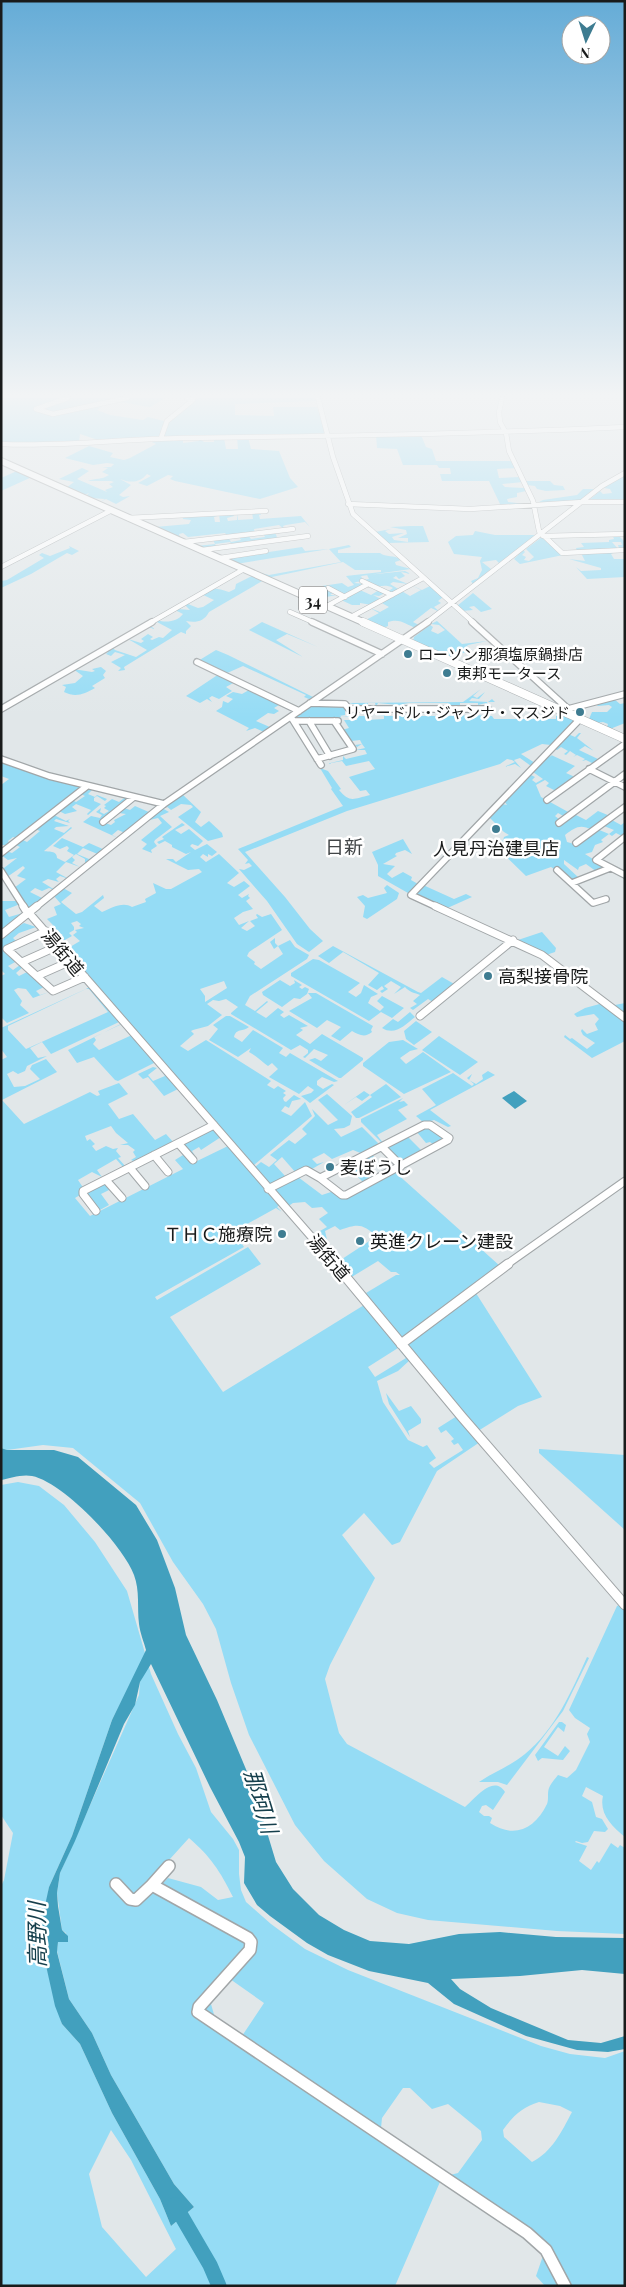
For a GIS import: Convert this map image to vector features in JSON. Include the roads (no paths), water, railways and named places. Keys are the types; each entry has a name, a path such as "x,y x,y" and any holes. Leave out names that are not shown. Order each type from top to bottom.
{"main road":[{"name":"34","path":"100,505 625,739"}],"street":[{"path":"348,505 356,517 578,718 411,895 513,940 556,964 625,1018"},
{"path":"366,505 470,509 539,505"},
{"path":"535,505 542,535 562,553 625,550"},
{"path":"1,935 164,804 292,719 310,703 453,605 580,505"},
{"path":"1,567 112,510"},
{"path":"128,518 266,511"},
{"path":"184,542 293,529"},
{"path":"542,535 625,534"},
{"path":"202,550 308,536"},
{"path":"220,558 266,551"},
{"path":"1,709 244,569"},
{"path":"351,617 423,578"},
{"path":"362,581 392,595"},
{"path":"328,606 368,584"},
{"path":"328,588 345,597"},
{"path":"290,612 382,654"},
{"path":"197,662 299,711"},
{"path":"568,709 625,694"},
{"path":"310,703 345,704 348,709 488,709"},
{"path":"292,719 337,721 353,749 330,756 319,762 292,719"},
{"path":"309,721 330,756"},
{"path":"546,800 625,744"},
{"path":"1,759 45,775 164,804"},
{"path":"589,769 625,786"},
{"path":"559,823 625,774"},
{"path":"1,853 86,786"},
{"path":"103,822 134,797"},
{"path":"576,843 625,806"},
{"path":"625,837 596,860 625,876"},
{"path":"572,883 610,868"},
{"path":"557,870 594,903 606,899"},
{"name":"湯街道","path":"1,871 28,914 46,931 268,1189 321,1247 401,1344 625,1605"},
{"path":"46,931 8,947 52,991 84,977"},
{"path":"420,1016 513,940"},
{"path":"22,962 58,946"},
{"path":"37,976 71,961"},
{"path":"96,1211 82,1194 214,1125"},
{"path":"268,1189 306,1170 342,1195 346,1195 449,1138 430,1125 424,1125 320,1178"},
{"path":"178,1143 193,1160"},
{"path":"382,1147 401,1166"},
{"path":"154,1155 168,1172"},
{"path":"130,1168 145,1186"},
{"path":"106,1180 122,1198"},
{"path":"401,1344 471,1290 625,1181"},
{"path":"116,1884 130,1899 136,1900 169,1866"},
{"path":"152,1885 248,1938 251,1942 250,1950 199,2008 198,2012 527,2233 546,2250 565,2286"}],"waterway":[{"name":"高野川","path":"175,2205 210,2265 219,2286"}],"place":[{"name":"ローソン那須塩原鍋掛店","path":"408,654"},
{"name":"東邦モータース","path":"447,673"},
{"name":"リヤードル・ジャンナ・マスジド","path":"580,712"},
{"name":"人見丹治建具店","path":"496,829"},
{"name":"高梨接骨院","path":"488,976"},
{"name":"麦ぼうし","path":"330,1167"},
{"name":"ＴＨＣ施療院","path":"282,1234"},
{"name":"英進クレーン建設","path":"360,1241"}],"district":[{"name":"日新","path":"344,846"}],"water label":[{"name":"那珂川","path":"262,1801"}]}
